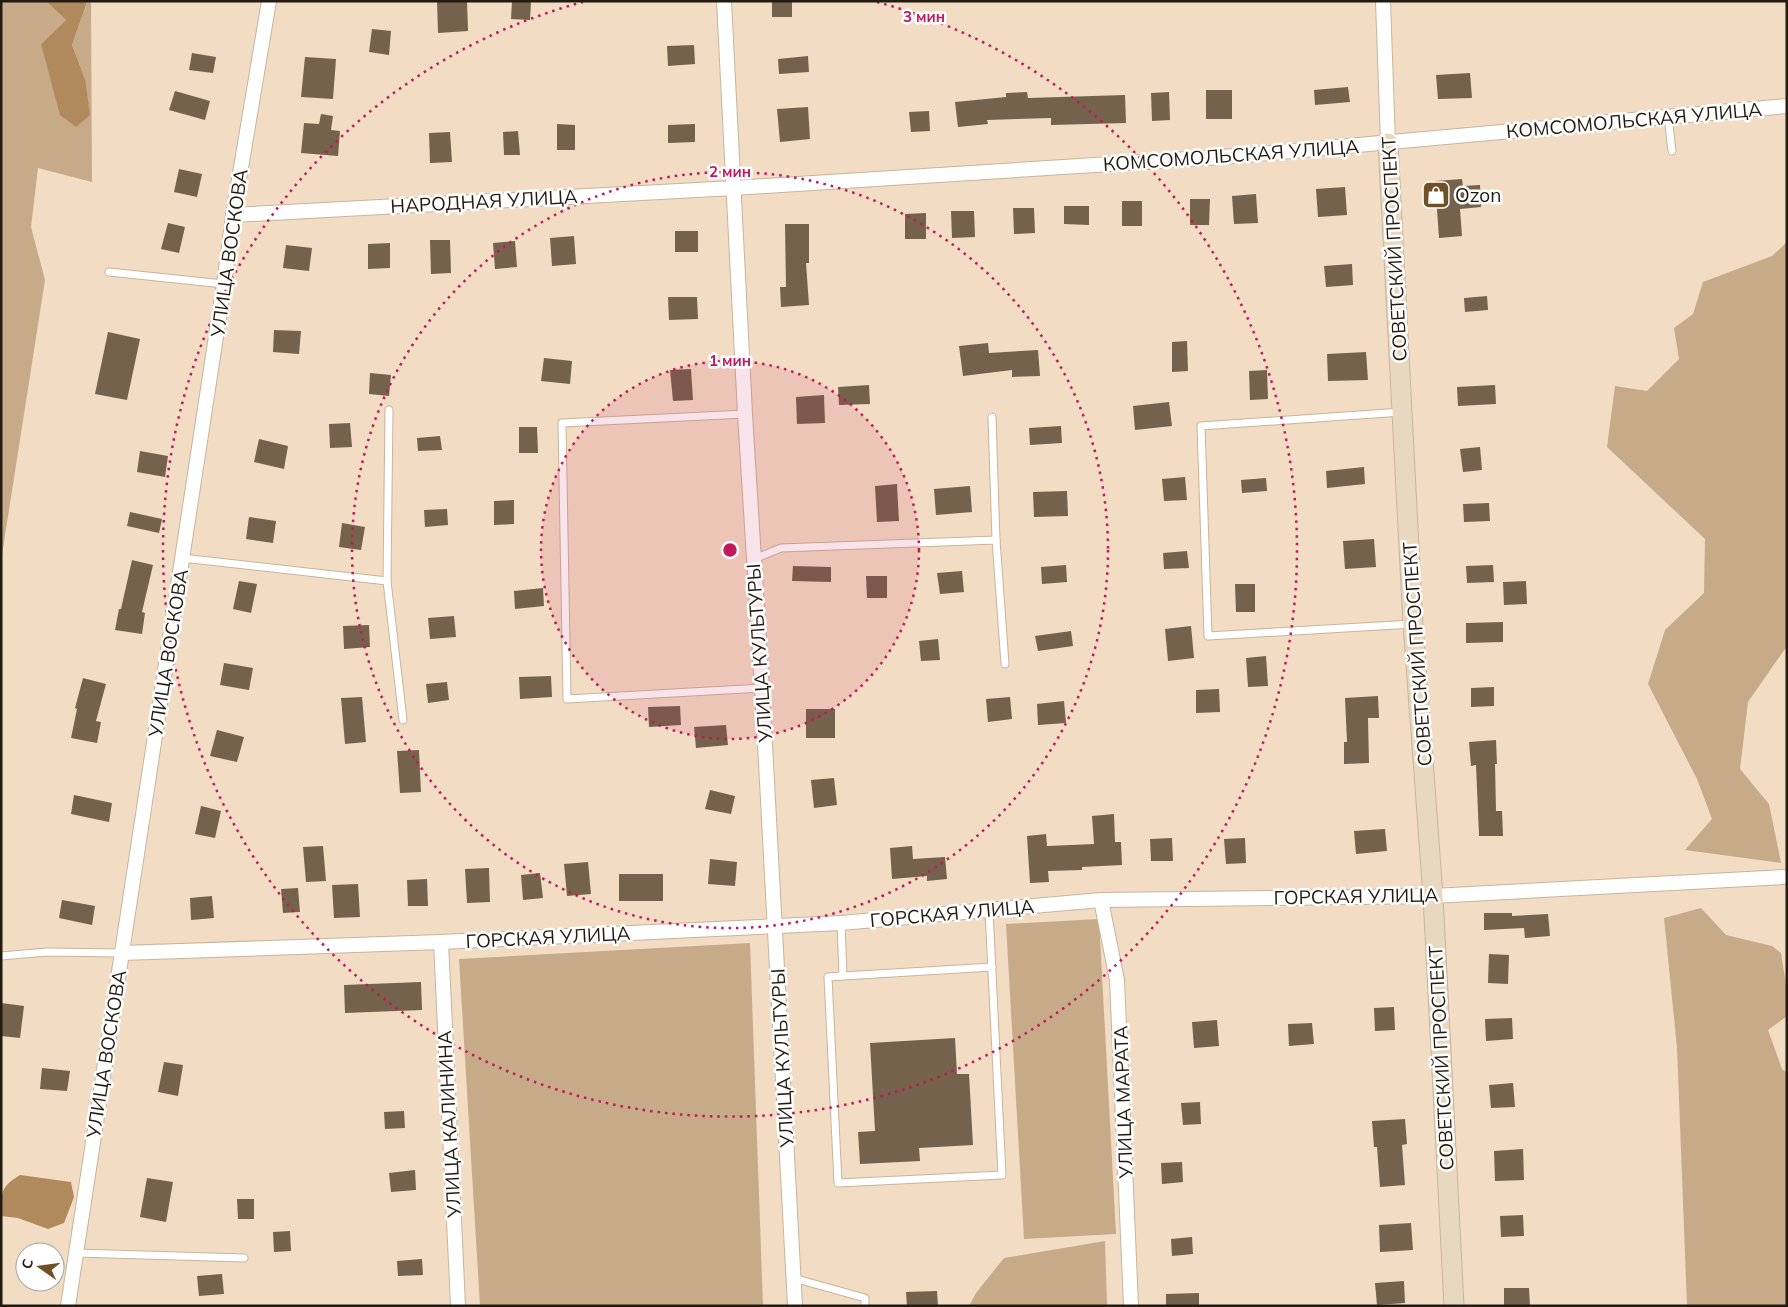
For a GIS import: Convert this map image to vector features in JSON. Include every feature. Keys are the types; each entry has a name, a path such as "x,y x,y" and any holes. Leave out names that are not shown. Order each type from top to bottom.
{"street":[{"name":"УЛИЦА ВОСКОВА","path":"68,1306 224,284 233,214 269,1"},
{"name":"УЛИЦА КУЛЬТУРЫ","path":"724,1 795,1306"},
{"name":"СОВЕТСКИЙ ПРОСПЕКТ","path":"1383,1 1388,143 1414,624 1433,896 1454,1306"},
{"name":"КОМСОМОЛЬСКАЯ УЛИЦА","path":"734,188 1226,156 1787,106"},
{"name":"НАРОДНАЯ УЛИЦА","path":"233,214 734,188"},
{"name":"ГОРСКАЯ УЛИЦА","path":"122,953 441,942 841,923 1101,900 1433,896 1785,876"},
{"name":"УЛИЦА МАРАТА","path":"1101,900 1117,980 1132,1306"},
{"name":"УЛИЦА КАЛИНИНА","path":"441,942 458,1306"}],"lane":[{"path":"1668,117 1672,151"},
{"path":"109,272 224,284"},
{"path":"390,410 387,581 403,720"},
{"path":"1403,412 1200,426 1208,636 1414,624"},
{"path":"745,414 562,423 567,699 762,688"},
{"path":"992,417 996,540 1005,664"},
{"path":"754,559 782,548 996,540"},
{"path":"182,558 387,581"},
{"path":"989,911 992,967 1002,1175 838,1183 828,977 992,967"},
{"path":"841,923 843,976"},
{"path":"1,956 47,952 122,953"},
{"path":"77,1253 244,1258"},
{"path":"793,1278 865,1298 865,1306"}],"shaded area":[{"path":"1,1 46,1 66,20 41,44 85,79 72,45 86,1 91,1 92,182 38,168 31,227 45,280 1,561"},
{"path":"46,1 86,1 72,45 85,79 90,115 76,127 60,115 41,44 66,20"},
{"path":"1787,242 1787,646 1748,702 1740,769 1769,804 1781,863 1685,850 1712,819 1697,779 1648,684 1665,630 1704,593 1705,539 1607,447 1615,386 1647,391 1679,359 1674,328 1693,314 1703,282 1772,256"},
{"path":"1701,908 1726,935 1772,946 1781,953 1787,991 1787,1016 1768,1030 1782,1069 1787,1073 1787,1306 1687,1306 1677,1048 1664,918"},
{"path":"1099,919 1116,1234 1024,1239 1006,924"},
{"path":"750,943 763,1306 480,1306 459,959"},
{"path":"20,1175 71,1182 74,1197 64,1223 48,1229 18,1218 1,1216 3,1191 13,1179"},
{"path":"1105,1241 1107,1306 969,1306 976,1293 1004,1258"}],"building":[{"path":"437,1 467,1 468,31 438,33"},
{"path":"512,1 531,1 530,20 511,19"},
{"path":"772,1 792,1 792,17 772,17"},
{"path":"372,29 391,31 389,55 369,52"},
{"path":"694,45 695,64 668,66 667,46"},
{"path":"192,53 216,57 213,73 189,70"},
{"path":"808,56 809,72 779,74 778,59"},
{"path":"305,57 336,59 333,99 301,97"},
{"path":"1470,73 1472,98 1438,99 1436,75"},
{"path":"1348,87 1350,102 1315,105 1314,90"},
{"path":"1206,90 1232,90 1232,119 1206,119"},
{"path":"175,91 210,101 205,120 169,110"},
{"path":"1027,92 1028,98 1125,95 1126,123 1051,125 1051,118 987,120 988,124 958,127 955,102 1006,97 1006,93"},
{"path":"1169,92 1170,120 1152,121 1151,93"},
{"path":"808,107 810,139 780,142 777,109"},
{"path":"929,111 930,131 911,132 909,112"},
{"path":"321,114 333,116 331,130 340,131 338,156 301,153 304,123 319,124"},
{"path":"557,124 575,125 575,150 557,150"},
{"path":"695,124 695,142 668,143 668,125"},
{"path":"518,131 520,155 504,155 503,132"},
{"path":"450,132 452,162 430,163 429,133"},
{"path":"179,169 202,174 197,197 174,192"},
{"path":"1462,179 1463,186 1480,185 1481,207 1460,209 1462,236 1439,238 1435,181"},
{"path":"1345,187 1347,215 1318,217 1316,189"},
{"path":"1256,194 1258,223 1234,224 1232,196"},
{"path":"1190,199 1210,199 1209,225 1190,225"},
{"path":"1122,201 1142,201 1142,226 1122,226"},
{"path":"1064,206 1089,206 1089,225 1064,224"},
{"path":"1013,208 1034,208 1035,233 1014,234"},
{"path":"951,211 974,211 975,237 952,238"},
{"path":"926,213 926,239 905,239 905,214"},
{"path":"168,223 185,227 179,253 161,249"},
{"path":"785,224 809,224 809,263 806,263 809,305 781,307 780,287 786,287"},
{"path":"675,231 698,231 698,252 675,252"},
{"path":"574,236 576,264 552,266 550,238"},
{"path":"430,240 450,240 451,273 431,274"},
{"path":"515,241 517,267 495,269 493,243"},
{"path":"390,243 390,268 368,269 368,244"},
{"path":"286,245 312,248 309,271 283,268"},
{"path":"1352,264 1353,285 1326,287 1324,266"},
{"path":"1487,296 1488,310 1465,312 1464,298"},
{"path":"668,297 697,297 698,319 669,320"},
{"path":"274,330 301,331 299,354 273,352"},
{"path":"108,332 140,339 127,400 95,394"},
{"path":"1187,341 1188,371 1172,372 1172,342"},
{"path":"988,343 989,353 1038,350 1040,376 1012,377 1012,370 963,376 959,346"},
{"path":"1366,352 1368,380 1328,381 1327,354"},
{"path":"544,358 572,361 570,384 541,381"},
{"path":"691,369 693,400 673,401 670,370"},
{"path":"1267,370 1268,399 1250,400 1249,371"},
{"path":"370,373 391,375 389,396 369,394"},
{"path":"869,385 870,404 839,405 838,387"},
{"path":"1495,385 1496,404 1458,406 1457,387"},
{"path":"824,395 825,423 797,424 796,397"},
{"path":"1169,402 1172,426 1135,430 1133,406"},
{"path":"350,423 352,447 330,448 329,424"},
{"path":"1061,426 1062,443 1030,445 1029,428"},
{"path":"519,427 537,427 538,453 519,453"},
{"path":"440,436 442,450 418,451 417,438"},
{"path":"259,439 288,446 284,469 254,462"},
{"path":"1480,447 1482,470 1463,472 1460,449"},
{"path":"140,451 168,456 165,477 137,472"},
{"path":"1364,467 1365,484 1327,488 1326,471"},
{"path":"1185,477 1187,500 1164,501 1162,479"},
{"path":"1266,478 1267,491 1242,493 1241,480"},
{"path":"897,484 899,521 877,522 875,486"},
{"path":"970,486 972,512 936,515 934,489"},
{"path":"1067,491 1068,516 1034,517 1033,492"},
{"path":"514,500 514,524 494,525 494,501"},
{"path":"1489,503 1490,521 1464,522 1463,504"},
{"path":"447,509 448,525 425,527 424,510"},
{"path":"130,512 162,519 159,533 127,526"},
{"path":"249,517 276,521 273,543 246,539"},
{"path":"342,523 365,527 361,550 339,547"},
{"path":"1374,539 1376,567 1345,569 1343,541"},
{"path":"1187,551 1189,568 1164,569 1163,553"},
{"path":"132,560 153,565 142,612 145,613 142,634 115,630"},
{"path":"1066,565 1067,582 1042,584 1041,567"},
{"path":"1493,565 1494,582 1467,583 1466,566"},
{"path":"793,566 831,567 831,582 792,581"},
{"path":"962,571 964,592 940,594 937,573"},
{"path":"866,576 887,576 887,598 867,598"},
{"path":"239,581 257,584 251,613 233,609"},
{"path":"1526,581 1527,604 1504,605 1503,582"},
{"path":"1235,584 1255,584 1255,612 1236,612"},
{"path":"543,588 544,606 515,609 514,591"},
{"path":"454,616 456,637 430,639 428,618"},
{"path":"1503,622 1503,642 1466,643 1466,623"},
{"path":"369,625 370,647 344,649 343,626"},
{"path":"1191,626 1194,658 1168,661 1165,629"},
{"path":"1071,631 1073,646 1038,651 1035,636"},
{"path":"938,639 940,660 921,661 919,641"},
{"path":"1266,656 1268,686 1248,687 1246,658"},
{"path":"224,663 253,668 249,690 220,685"},
{"path":"551,676 552,697 520,699 519,677"},
{"path":"83,678 106,684 96,721 101,722 97,743 71,738 77,709 75,708"},
{"path":"447,682 449,700 428,703 426,684"},
{"path":"1494,687 1494,706 1471,707 1471,688"},
{"path":"1219,689 1220,712 1196,713 1196,690"},
{"path":"1378,696 1379,718 1368,718 1369,763 1344,764 1344,742 1347,742 1345,698"},
{"path":"362,697 366,742 345,744 341,698"},
{"path":"1010,697 1012,719 988,722 986,699"},
{"path":"1064,701 1066,723 1038,725 1037,704"},
{"path":"680,706 681,725 649,727 648,707"},
{"path":"806,709 835,709 835,738 806,738"},
{"path":"726,725 728,745 696,748 694,727"},
{"path":"217,730 244,737 237,762 210,756"},
{"path":"1496,740 1496,811 1502,811 1503,836 1479,836 1476,765 1471,766 1469,742"},
{"path":"419,750 421,792 400,793 397,751"},
{"path":"834,778 837,805 814,808 811,780"},
{"path":"710,790 735,796 731,814 705,809"},
{"path":"74,795 112,803 109,822 71,814"},
{"path":"201,806 221,811 215,838 195,834"},
{"path":"1114,814 1115,842 1121,842 1122,865 1082,867 1082,870 1048,871 1049,882 1030,883 1027,836 1046,834 1047,846 1094,844 1092,816"},
{"path":"1385,829 1387,851 1356,854 1354,831"},
{"path":"1172,838 1173,861 1151,861 1150,839"},
{"path":"1245,838 1246,863 1226,864 1224,839"},
{"path":"323,846 326,881 306,882 303,847"},
{"path":"912,846 913,859 945,857 947,879 927,881 927,876 892,879 890,848"},
{"path":"710,859 737,862 735,886 708,884"},
{"path":"588,862 591,894 567,896 564,864"},
{"path":"489,868 490,902 467,903 465,869"},
{"path":"540,873 543,898 523,900 521,875"},
{"path":"619,874 663,874 663,901 619,901"},
{"path":"427,879 428,906 408,906 407,880"},
{"path":"358,884 360,917 334,918 332,885"},
{"path":"298,888 300,912 283,913 281,889"},
{"path":"212,896 214,918 191,920 190,898"},
{"path":"62,900 95,906 92,925 59,918"},
{"path":"1484,913 1512,913 1512,916 1548,914 1550,936 1525,938 1524,928 1484,930"},
{"path":"1489,954 1509,955 1508,984 1488,983"},
{"path":"421,982 422,1010 345,1013 344,985"},
{"path":"1,1003 24,1006 20,1038 1,1036"},
{"path":"1394,1007 1395,1030 1375,1031 1374,1008"},
{"path":"1512,1018 1513,1039 1486,1041 1485,1019"},
{"path":"1217,1020 1219,1046 1194,1048 1192,1022"},
{"path":"1312,1023 1314,1044 1289,1046 1288,1024"},
{"path":"955,1038 957,1074 969,1074 973,1145 919,1148 920,1161 860,1164 858,1132 875,1131 870,1043"},
{"path":"164,1062 183,1065 178,1096 158,1092"},
{"path":"42,1068 70,1071 67,1091 40,1089"},
{"path":"1513,1083 1515,1107 1491,1108 1489,1085"},
{"path":"1200,1102 1201,1124 1183,1125 1181,1103"},
{"path":"404,1111 405,1128 385,1129 384,1112"},
{"path":"1405,1119 1407,1144 1402,1145 1405,1185 1380,1187 1377,1147 1374,1147 1372,1121"},
{"path":"1523,1149 1524,1180 1495,1181 1494,1151"},
{"path":"1182,1162 1183,1182 1162,1184 1161,1163"},
{"path":"415,1170 416,1190 391,1192 389,1173"},
{"path":"147,1178 173,1182 166,1222 140,1217"},
{"path":"237,1199 254,1199 254,1219 238,1219"},
{"path":"1523,1215 1524,1236 1501,1237 1500,1216"},
{"path":"1411,1223 1413,1250 1380,1252 1379,1225"},
{"path":"290,1231 291,1251 274,1252 273,1232"},
{"path":"1192,1237 1193,1254 1172,1256 1171,1239"},
{"path":"422,1259 423,1275 398,1276 397,1261"},
{"path":"222,1274 224,1294 199,1296 197,1276"},
{"path":"1404,1281 1405,1303 1377,1305 1375,1283"},
{"path":"1504,1288 1529,1288 1530,1306 1504,1306"},
{"path":"937,1291 938,1306 907,1306 906,1292"},
{"path":"1199,1293 1199,1306 1166,1306 1166,1294"}],"place":[{"name":"Ozon","path":"1436,195"}]}
